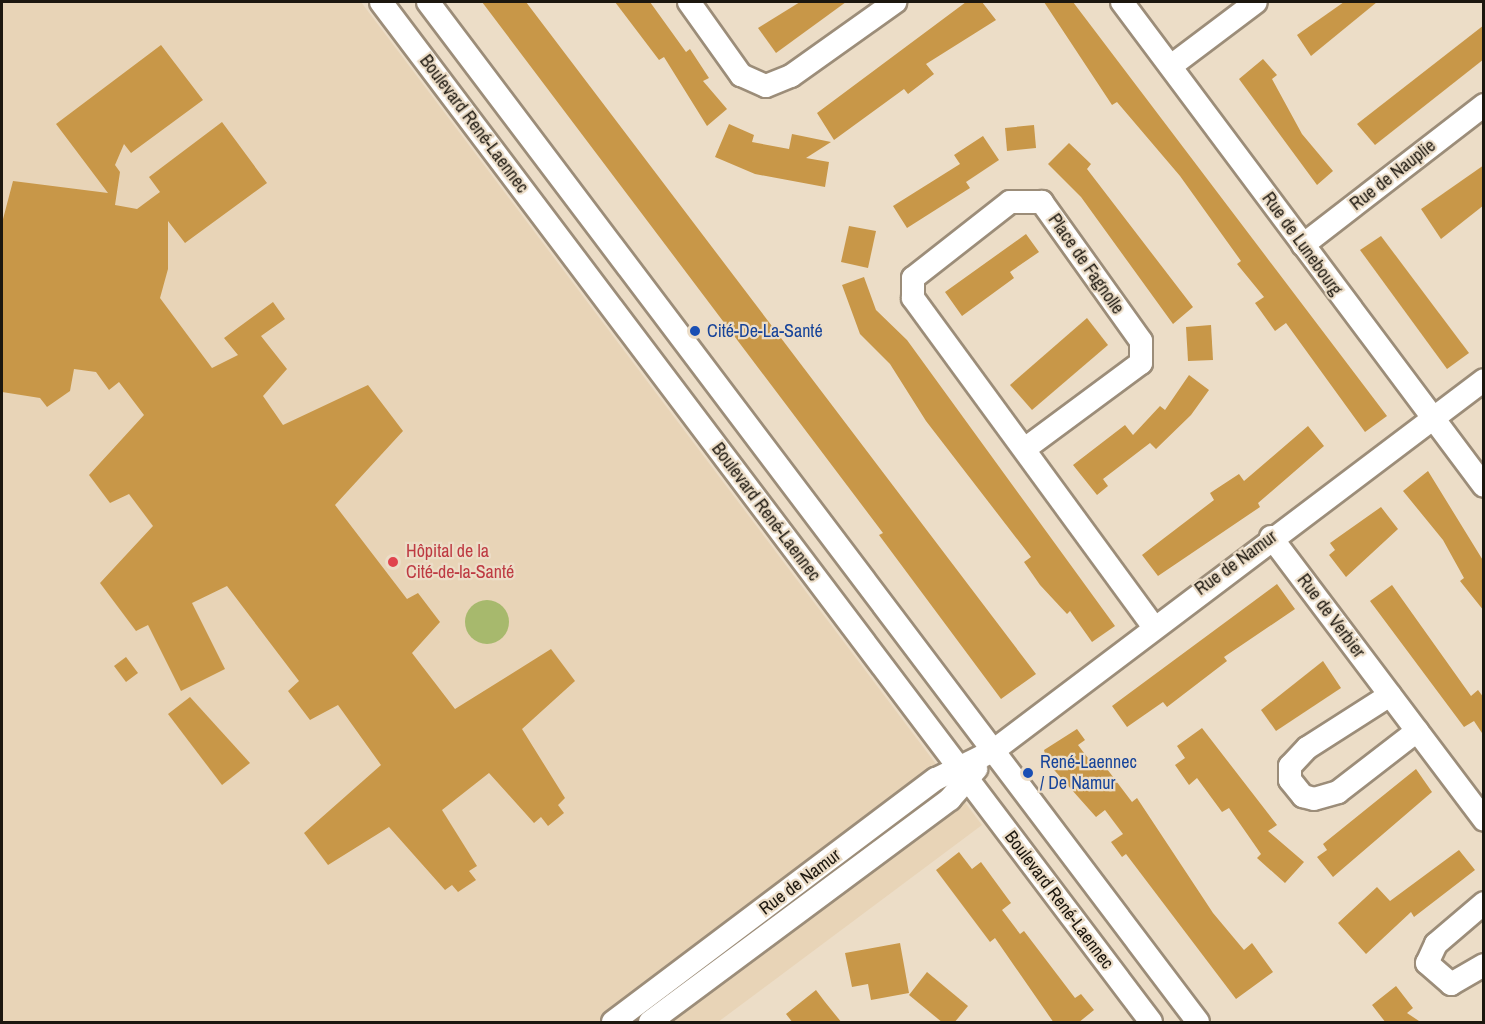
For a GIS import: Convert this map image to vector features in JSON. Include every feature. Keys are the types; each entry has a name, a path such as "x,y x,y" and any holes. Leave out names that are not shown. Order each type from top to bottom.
{"street":[{"name":"Boulevard René-Laennec","path":"381,2 1151,1023"},
{"name":"Boulevard René-Laennec","path":"428,2 1198,1023"},
{"path":"689,2 741,75 766,86 791,76 895,2"},
{"name":"Rue de Lunebourg","path":"1122,2 1431,419 1484,486"},
{"path":"1171,66 1256,2"},
{"name":"Rue de Nauplie","path":"1303,245 1484,105"},
{"name":"Place de Fagnolle","path":"1026,448 1141,363 1141,341 1042,202 1010,202 913,278 913,298 1026,448 1152,626"},
{"name":"Rue de Namur","path":"650,1023 950,799 963,774 1152,626 1484,380"},
{"name":"Rue de Verbier","path":"1271,537 1484,820"},
{"path":"1390,696 1307,748 1290,766 1290,780 1303,796 1314,799 1338,792 1417,731"},
{"name":"Rue de Namur","path":"613,1023 936,779 963,774"},
{"path":"1484,903 1436,944 1427,963 1451,984 1484,965"}],"shaded area":[{"name":"Hôpital de la Cité-de-la-Santé","path":"2,2 361,2 982,825 718,1022 2,1022"}],"green space":[{"path":"487,600 503,606 509,622 503,638 487,644 471,638 465,622 471,606"}],"building":[{"path":"482,2 526,2 1036,674 1001,699 879,535 883,533"},
{"path":"615,2 650,2 686,52 690,49 709,78 703,81 727,109 707,126 664,57 659,60"},
{"path":"800,2 846,2 776,53 758,28"},
{"path":"966,2 982,2 996,20 926,64 934,74 908,94 904,89 834,140 817,113"},
{"path":"1044,2 1073,2 1387,416 1365,432 1286,323 1275,331 1255,303 1264,297 1237,264 1241,261 1180,176 1117,102 1112,105"},
{"path":"1344,2 1377,2 1311,56 1297,35"},
{"path":"1484,25 1484,59 1375,145 1357,124"},
{"path":"161,45 203,100 131,153 124,144 115,165 120,172 115,205 137,209 160,192 149,177 222,122 267,183 185,243 168,221 168,269 160,298 212,368 238,355 224,338 273,302 285,319 261,336 287,369 263,396 283,425 368,385 403,431 335,505 407,599 418,593 440,622 412,653 455,709 551,649 575,681 522,729 565,798 558,805 564,813 548,826 541,817 534,823 489,773 442,810 477,866 469,871 476,880 458,892 452,885 445,890 389,827 328,865 304,833 381,765 338,705 310,720 288,691 299,681 227,586 192,603 225,669 181,691 148,625 136,631 100,583 153,526 129,494 110,503 89,475 144,415 119,382 109,390 96,372 74,369 70,391 47,407 40,398 2,392 2,223 13,181 108,193 56,124"},
{"path":"1263,59 1277,75 1272,79 1302,134 1333,171 1317,185 1239,79"},
{"path":"729,124 754,135 752,142 789,149 792,134 831,142 806,158 829,162 825,187 755,174 715,157"},
{"path":"1034,125 1036,148 1007,151 1005,128"},
{"path":"983,136 999,160 966,182 970,188 907,228 893,206 960,164 954,155"},
{"path":"1069,143 1091,164 1087,169 1193,307 1173,324 1081,197 1048,164"},
{"path":"1484,165 1484,205 1441,239 1421,209"},
{"path":"849,226 876,231 868,268 841,262"},
{"path":"1026,234 1039,252 1010,272 1014,278 962,316 945,292"},
{"path":"1381,236 1469,353 1447,369 1360,250"},
{"path":"864,277 876,310 907,340 1115,626 1092,642 1070,611 1067,614 1040,585 1024,562 1031,557 926,421 890,364 860,334 842,285"},
{"path":"1087,318 1108,345 1032,410 1010,385"},
{"path":"1211,325 1213,360 1188,361 1186,327"},
{"path":"1189,375 1209,390 1191,415 1156,449 1150,443 1103,479 1108,486 1097,495 1073,465 1125,425 1133,435 1160,406 1165,410"},
{"path":"1308,426 1324,446 1258,503 1260,507 1158,576 1142,555 1214,500 1210,493 1239,474 1244,481"},
{"path":"1428,471 1484,562 1484,611 1460,581 1464,578 1443,540 1403,491"},
{"path":"1381,507 1398,529 1346,577 1329,555 1335,550 1330,543"},
{"path":"1277,584 1295,609 1224,657 1227,661 1167,707 1163,702 1127,727 1112,706"},
{"path":"1392,585 1471,696 1478,690 1484,698 1484,736 1474,721 1464,727 1370,601"},
{"path":"126,657 138,673 126,682 114,666"},
{"path":"1323,661 1341,688 1276,731 1261,710"},
{"path":"190,697 250,763 222,785 168,714"},
{"path":"1202,728 1277,825 1268,831 1304,862 1285,883 1257,858 1261,854 1229,808 1222,812 1197,778 1189,785 1175,765 1185,758 1177,746"},
{"path":"1077,729 1085,740 1078,745 1097,770 1104,765 1132,802 1137,798 1213,913 1244,950 1252,943 1273,972 1236,999 1126,854 1122,857 1111,842 1123,834 1105,810 1096,817 1047,762 1044,750"},
{"path":"1416,769 1432,792 1333,877 1317,857 1327,850 1323,844"},
{"path":"1459,850 1475,870 1414,917 1411,912 1366,954 1338,923 1377,887 1390,901"},
{"path":"959,852 972,869 981,862 1011,903 1002,910 1020,934 1024,931 1075,998 1081,994 1094,1010 1078,1023 1054,1023 995,938 990,942 936,870"},
{"path":"900,943 909,993 871,1000 868,984 852,987 845,953"},
{"path":"927,972 968,1006 954,1023 943,1023 909,995"},
{"path":"1396,986 1413,1008 1407,1013 1422,1023 1386,1023 1372,1005"},
{"path":"816,990 842,1023 793,1023 786,1014"}],"place":[{"name":"Cité-De-La-Santé","path":"695,331"},
{"name":"Hôpital de la Cité-de-la-Santé","path":"393,562"},
{"name":"René-Laennec / De Namur","path":"1028,773"}]}
